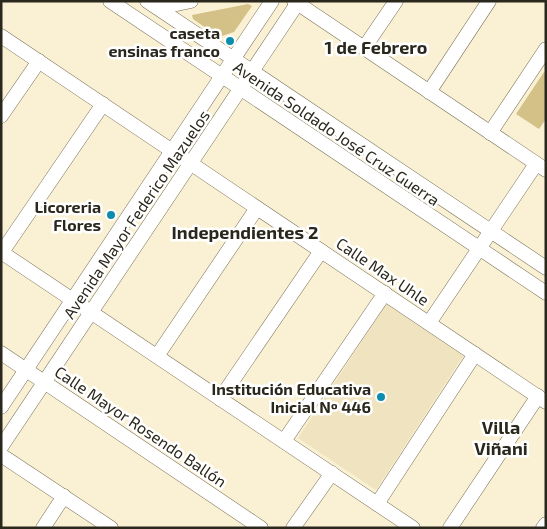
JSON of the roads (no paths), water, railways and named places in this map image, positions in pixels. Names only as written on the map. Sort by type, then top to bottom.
[{"type":"street","name":"Avenida Soldado José Cruz Guerra","points":[[110,1],[546,293]]},
{"type":"street","points":[[152,5],[191,1]]},
{"type":"street","name":"Avenida Mayor Federico Mazuelos","points":[[1,408],[272,1]]},
{"type":"street","points":[[364,48],[396,1]]},
{"type":"street","points":[[429,92],[489,1]]},
{"type":"street","name":"Avenida Mayor Federico Mazuelos","points":[[1,447],[297,2]]},
{"type":"street","points":[[297,2],[541,167],[491,231],[429,323]]},
{"type":"street","name":"Avenida Soldado José Cruz Guerra","points":[[152,5],[546,268]]},
{"type":"street","name":"Calle Max Uhle","points":[[1,36],[542,399]]},
{"type":"street","points":[[490,133],[546,49]]},
{"type":"street","points":[[1,116],[39,61]]},
{"type":"street","points":[[103,104],[2,252],[413,528]]},
{"type":"street","points":[[157,356],[257,208]]},
{"type":"street","points":[[220,399],[321,251]]},
{"type":"street","points":[[284,441],[385,293]]},
{"type":"street","name":"Calle Mayor Rosendo Ballón","points":[[1,354],[261,528]]},
{"type":"street","points":[[377,504],[475,354]]},
{"type":"street","points":[[450,528],[542,399]]},
{"type":"street","points":[[1,455],[111,528]]},
{"type":"street","points":[[294,528],[332,473]]},
{"type":"street","points":[[42,528],[64,496]]},
{"type":"street","points":[[543,528],[546,524]]},
{"type":"place","name":"caseta ensinas franco","points":[[230,41]]},
{"type":"place","name":"Licoreria Flores","points":[[111,215]]},
{"type":"place","name":"Institución Educativa Inicial Nº 446","points":[[381,397]]},
{"type":"district","name":"1 de Febrero","points":[[376,47]]},
{"type":"district","name":"Independientes 2","points":[[245,232]]},
{"type":"district","name":"Villa Viñani","points":[[501,437]]}]
